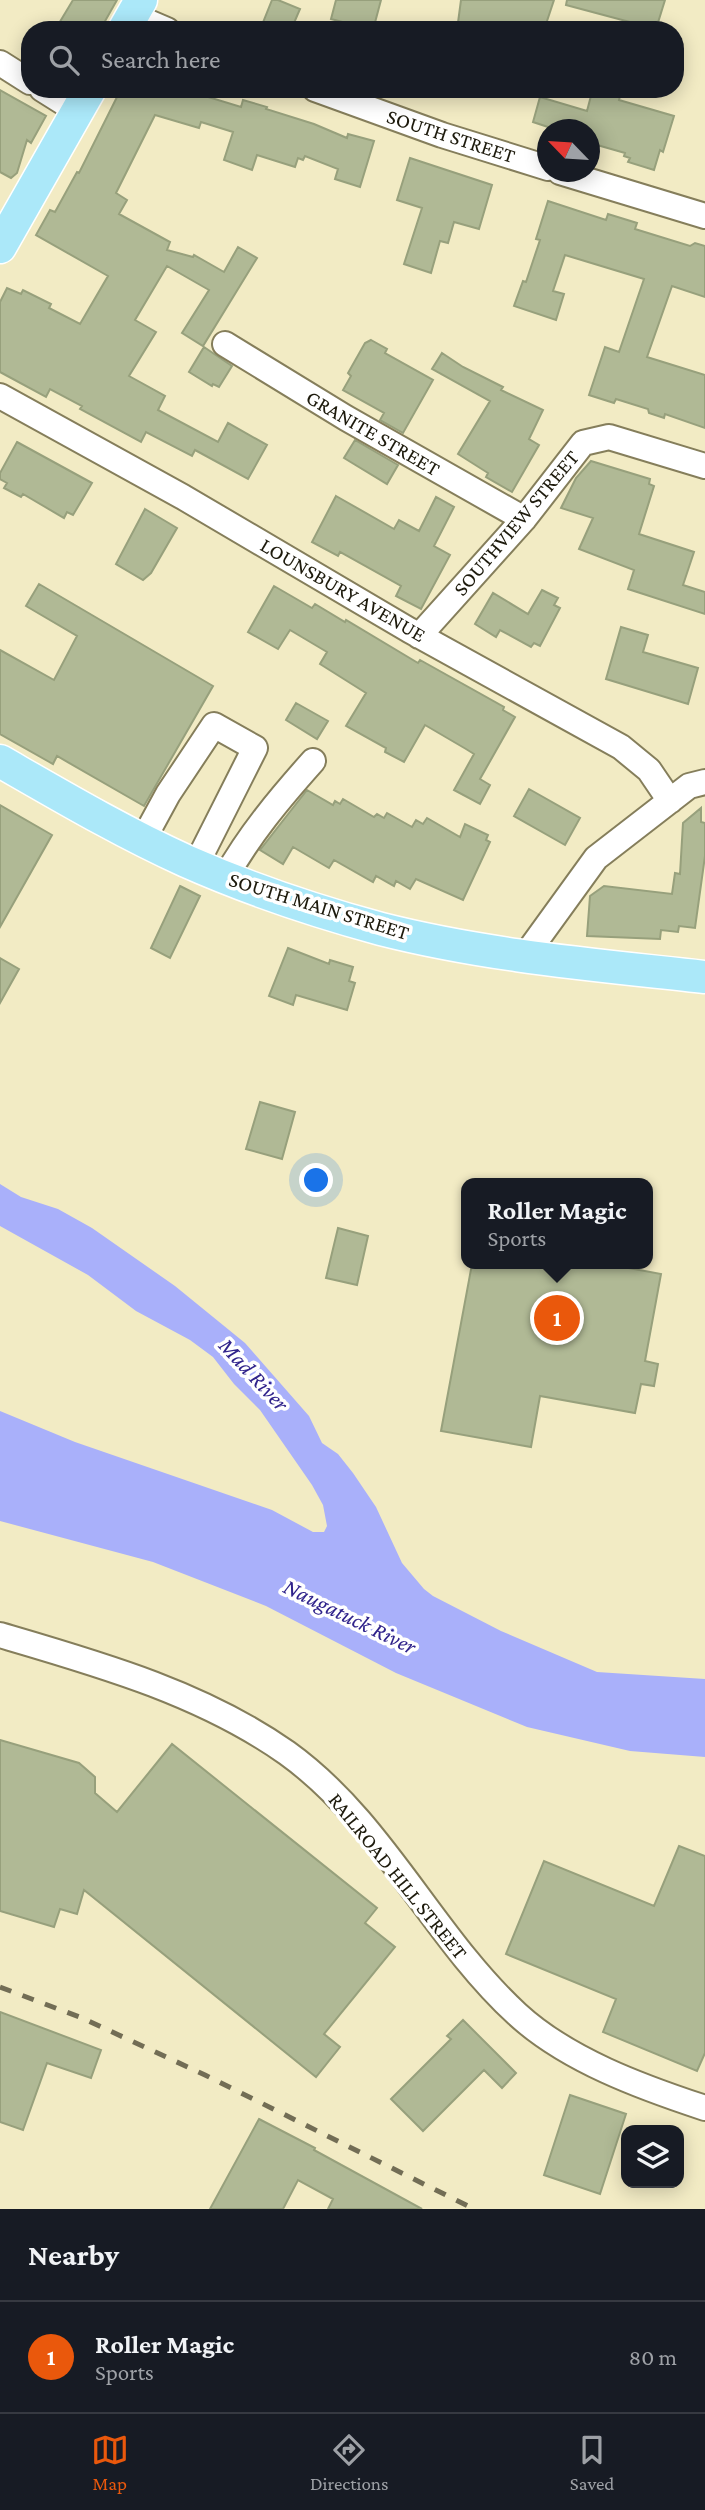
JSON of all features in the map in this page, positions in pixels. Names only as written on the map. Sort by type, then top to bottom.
[{"type":"main road","points":[[0,247],[83,100]]},
{"type":"main road","name":"SOUTH MAIN STREET","points":[[0,761],[143,840],[225,878],[281,898],[383,929],[525,956],[705,977]]},
{"type":"street","points":[[0,64],[21,77]]},
{"type":"street","name":"SOUTH STREET","points":[[340,98],[442,135],[537,164]]},
{"type":"street","points":[[594,182],[705,216]]},
{"type":"street","name":"GRANITE STREET","points":[[225,344],[346,418],[524,519]]},
{"type":"street","name":"LOUNSBURY AVENUE","points":[[0,396],[183,497],[419,636],[621,747],[649,770],[670,801]]},
{"type":"street","name":"SOUTHVIEW STREET","points":[[419,636],[524,519],[583,443],[608,437],[625,440],[705,466]]},
{"type":"street","points":[[143,840],[168,794],[214,726],[255,748],[196,865]]},
{"type":"street","points":[[225,878],[237,855],[313,761]]},
{"type":"street","points":[[525,956],[596,858],[689,786],[705,782]]},
{"type":"street","name":"RAILROAD HILL STREET","points":[[0,1635],[115,1669],[216,1711],[288,1754],[346,1805],[422,1899],[472,1968],[518,2015],[555,2043],[646,2089],[705,2108]]},
{"type":"water","points":[[0,1184],[21,1197],[58,1209],[92,1228],[175,1286],[245,1343],[309,1416],[322,1443],[338,1454],[353,1473],[376,1507],[402,1563],[433,1596],[501,1631],[597,1672],[705,1679],[705,1757],[630,1751],[527,1727],[396,1673],[266,1606],[153,1562],[0,1521],[0,1411],[75,1442],[272,1510],[313,1532],[324,1532],[327,1526],[323,1505],[312,1485],[260,1410],[234,1384],[213,1357],[190,1340],[136,1311],[88,1275],[0,1226]]},
{"type":"building","points":[[73,0],[117,0],[105,21],[60,21]]},
{"type":"building","points":[[272,0],[300,9],[295,21],[264,21]]},
{"type":"building","points":[[336,0],[381,0],[375,21],[331,19]]},
{"type":"building","points":[[461,0],[554,0],[547,21],[458,21]]},
{"type":"building","points":[[567,0],[665,0],[658,21],[626,21],[566,5]]},
{"type":"building","points":[[0,90],[46,116],[31,143],[27,140],[17,173],[11,178],[0,172]]},
{"type":"building","points":[[116,98],[212,98],[241,107],[243,100],[347,138],[348,134],[374,141],[360,187],[335,179],[338,169],[305,156],[303,160],[298,158],[295,167],[257,155],[252,170],[224,160],[233,132],[201,122],[199,128],[155,115],[116,193],[127,200],[119,214],[170,242],[167,250],[193,257],[194,255],[224,272],[238,247],[257,258],[203,346],[182,333],[209,290],[167,266],[135,320],[156,332],[129,376],[165,396],[158,410],[218,442],[228,423],[267,445],[248,479],[195,450],[192,456],[146,432],[141,442],[80,409],[82,406],[50,389],[46,397],[0,372],[0,302],[7,288],[21,294],[23,290],[51,304],[49,308],[80,324],[108,276],[36,235],[50,210],[55,212],[77,172],[79,173]]},
{"type":"building","points":[[540,98],[587,111],[590,98],[620,98],[674,116],[663,152],[660,150],[654,170],[628,162],[630,158],[624,156],[625,153],[600,146],[600,119],[537,119],[537,123],[533,122]]},
{"type":"building","points":[[410,158],[492,185],[479,229],[454,222],[448,243],[440,241],[431,273],[404,264],[422,208],[397,200]]},
{"type":"building","points":[[548,201],[606,220],[608,214],[637,223],[635,229],[690,246],[695,243],[705,246],[705,297],[672,286],[647,357],[705,375],[705,428],[665,414],[664,418],[649,413],[648,409],[616,399],[614,403],[589,395],[605,347],[619,352],[644,279],[565,255],[553,291],[564,294],[556,320],[514,306],[523,281],[526,282],[540,240],[536,239]]},
{"type":"building","points":[[371,340],[387,349],[385,353],[433,380],[403,433],[380,420],[384,413],[343,390],[351,376],[348,373],[365,343]]},
{"type":"building","points":[[204,347],[232,366],[219,387],[213,384],[212,386],[189,372]]},
{"type":"building","points":[[442,353],[503,387],[501,390],[543,410],[529,439],[539,445],[512,492],[486,477],[488,473],[458,454],[490,401],[432,369]]},
{"type":"building","points":[[355,440],[398,465],[387,484],[344,458]]},
{"type":"building","points":[[17,442],[92,483],[73,515],[67,512],[64,518],[23,494],[21,497],[4,488],[7,483],[0,479],[0,473]]},
{"type":"building","points":[[591,461],[650,479],[649,484],[654,486],[639,534],[694,552],[683,585],[705,592],[705,614],[628,589],[634,570],[579,549],[593,518],[561,508],[576,478]]},
{"type":"building","points":[[336,496],[394,529],[399,520],[419,531],[436,497],[454,507],[434,546],[450,555],[421,609],[396,596],[401,586],[340,552],[338,556],[312,542]]},
{"type":"building","points":[[145,509],[177,528],[151,573],[143,580],[116,564]]},
{"type":"building","points":[[39,584],[213,686],[144,806],[57,756],[53,764],[0,734],[0,650],[54,680],[77,636],[26,606]]},
{"type":"building","points":[[274,586],[312,608],[315,604],[345,622],[346,620],[418,663],[420,660],[504,707],[503,710],[515,717],[480,779],[490,785],[480,804],[454,790],[474,754],[425,725],[404,762],[385,752],[386,748],[346,726],[366,693],[320,664],[327,652],[290,630],[278,649],[248,632]]},
{"type":"building","points":[[542,590],[558,598],[554,605],[560,608],[540,646],[534,643],[531,647],[500,630],[496,637],[475,624],[493,593],[528,614]]},
{"type":"building","points":[[621,627],[648,635],[643,652],[698,668],[688,704],[606,679]]},
{"type":"building","points":[[296,703],[328,721],[317,739],[286,720]]},
{"type":"building","points":[[529,789],[580,818],[565,845],[514,816]]},
{"type":"building","points":[[307,790],[333,805],[335,801],[340,804],[343,799],[374,817],[377,814],[384,818],[387,813],[412,827],[416,820],[423,824],[427,818],[460,837],[465,824],[488,835],[486,840],[490,842],[463,900],[416,879],[410,889],[396,881],[394,886],[376,876],[373,882],[334,860],[329,868],[293,847],[283,864],[260,850]]},
{"type":"building","points":[[0,805],[52,835],[0,927]]},
{"type":"building","points":[[701,808],[701,822],[705,823],[705,856],[695,928],[679,926],[678,932],[661,930],[660,939],[587,936],[590,896],[604,886],[672,894],[675,873],[680,874],[683,823]]},
{"type":"building","points":[[180,886],[200,896],[170,958],[151,948]]},
{"type":"building","points":[[288,948],[329,964],[330,960],[353,967],[349,981],[355,983],[347,1010],[296,995],[293,1005],[269,996]]},
{"type":"building","points":[[0,958],[19,969],[0,1003]]},
{"type":"building","points":[[260,1102],[295,1112],[282,1159],[246,1149]]},
{"type":"building","points":[[338,1228],[368,1236],[357,1285],[326,1278]]},
{"type":"building","points":[[471,1269],[634,1269],[661,1274],[645,1361],[658,1364],[654,1386],[641,1384],[635,1413],[540,1396],[531,1447],[441,1431]]},
{"type":"building","points":[[0,1740],[79,1763],[95,1777],[95,1793],[117,1812],[172,1744],[377,1908],[365,1923],[395,1947],[324,2034],[340,2047],[316,2077],[84,1890],[77,1914],[60,1909],[54,1927],[0,1911]]},
{"type":"building","points":[[679,1846],[705,1856],[705,2053],[697,2071],[603,2032],[616,1999],[506,1954],[544,1861],[654,1906]]},
{"type":"building","points":[[0,2012],[101,2050],[91,2078],[47,2063],[23,2130],[0,2122]]},
{"type":"building","points":[[463,2020],[516,2073],[502,2088],[484,2070],[423,2131],[391,2099],[451,2039],[447,2036]]},
{"type":"building","points":[[570,2095],[626,2114],[600,2194],[544,2175]]},
{"type":"building","points":[[259,2119],[422,2209],[328,2209],[333,2199],[298,2180],[283,2209],[210,2209]]},
{"type":"railway","points":[[0,1987],[82,2018],[205,2075],[474,2209]]},
{"type":"place","name":"Roller Magic","points":[[557,1318]]},
{"type":"water label","name":"Mad River","points":[[254,1374]]},
{"type":"water label","name":"Naugatuck River","points":[[350,1616]]}]
